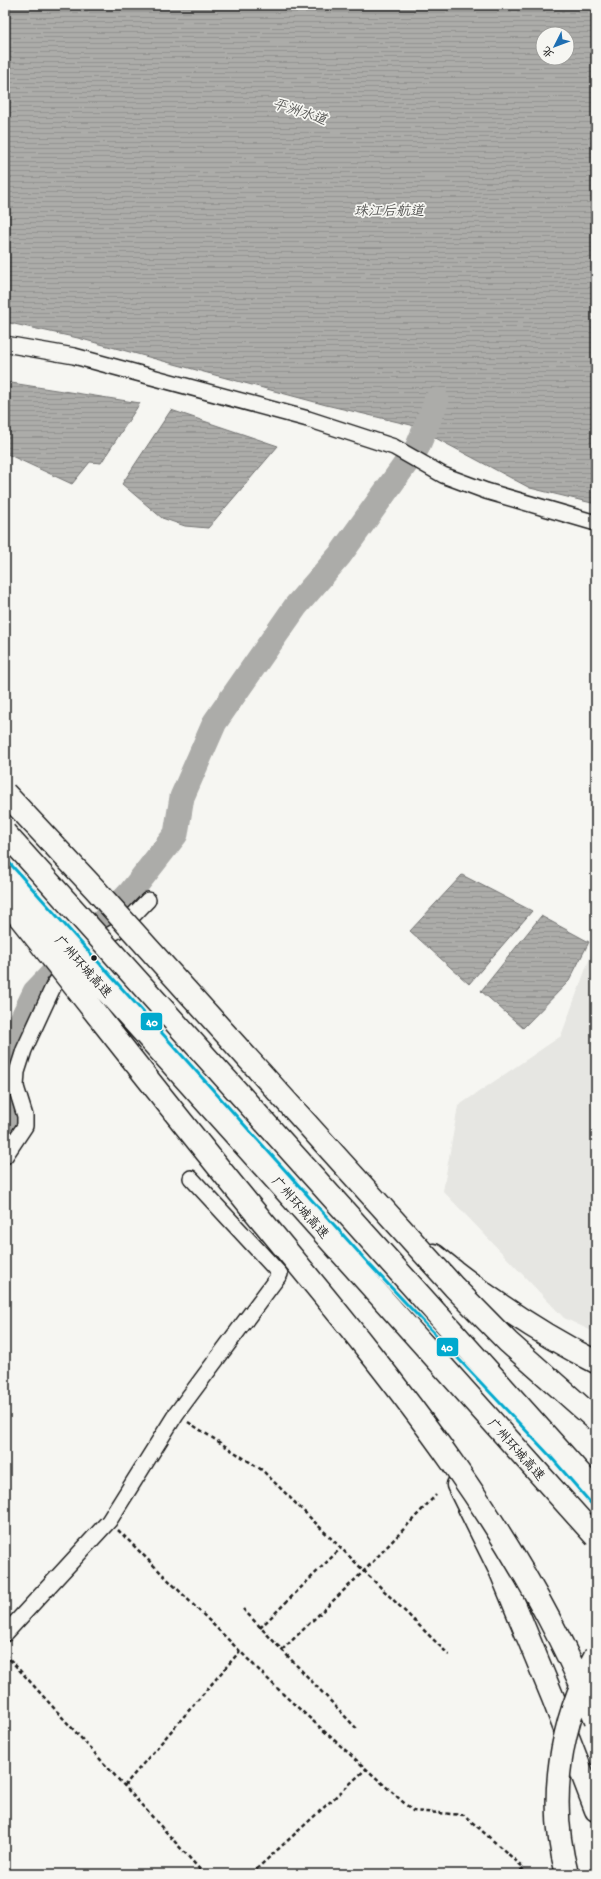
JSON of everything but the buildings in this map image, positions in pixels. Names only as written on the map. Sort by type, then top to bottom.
[{"type":"highway","points":[[5,793],[94,888],[350,1173],[490,1324],[596,1420]]},
{"type":"highway","points":[[5,833],[596,1490]]},
{"type":"highway","name":"广州环城高速","points":[[5,878],[596,1537]]},
{"type":"highway","points":[[5,899],[182,1122],[414,1408],[472,1490],[528,1582],[570,1660],[596,1720]]},
{"type":"highway","points":[[350,1173],[414,1238],[462,1278],[540,1331],[596,1362]]},
{"type":"highway","points":[[286,1250],[401,1398],[445,1462],[464,1496],[501,1572],[553,1698],[596,1810]]},
{"type":"highway","points":[[567,1874],[558,1820],[560,1765],[564,1739],[573,1708],[584,1679],[596,1655]]},
{"type":"street","points":[[5,344],[74,356],[165,379],[308,419],[394,447],[443,475],[486,491],[596,523]]},
{"type":"street","points":[[5,858],[370,1265],[539,1445],[596,1509]]},
{"type":"street","points":[[5,1156],[25,1126],[25,1116],[16,1087],[17,1072],[24,1050],[54,984],[68,966],[86,948],[120,929],[148,900]]},
{"type":"street","points":[[5,1634],[109,1520],[176,1414],[280,1274],[191,1178]]},
{"type":"path","points":[[176,1414],[262,1470],[448,1655]]},
{"type":"path","points":[[282,1650],[364,1571],[436,1495]]},
{"type":"path","points":[[109,1520],[284,1695],[413,1811],[464,1815],[524,1868],[515,1874]]},
{"type":"path","points":[[260,1628],[342,1548]]},
{"type":"path","points":[[243,1608],[260,1628],[358,1730]]},
{"type":"path","points":[[124,1786],[240,1651]]},
{"type":"path","points":[[5,1654],[204,1874]]},
{"type":"path","points":[[251,1874],[366,1769]]},
{"type":"shaded area","points":[[596,941],[596,1333],[564,1318],[443,1191],[458,1106],[561,1036]]},
{"type":"water","name":"珠江后航道","points":[[5,5],[596,5],[596,504],[530,488],[411,425],[326,405],[78,338],[5,322]]},
{"type":"water","points":[[5,382],[140,403],[101,463],[90,462],[72,484],[5,453]]},
{"type":"water","points":[[171,410],[278,446],[208,528],[185,526],[162,518],[122,484]]},
{"type":"water","points":[[462,875],[532,911],[469,984],[410,931]]},
{"type":"water","points":[[541,916],[589,942],[569,981],[523,1028],[481,991]]},
{"type":"waterway","points":[[5,1067],[10,1044],[35,992],[130,893],[176,834],[182,797],[215,722],[296,606],[340,555],[417,448],[437,400]]},
{"type":"waterway","points":[[5,1090],[12,1119],[5,1129]]},
{"type":"transit line","name":"40","points":[[5,858],[370,1265],[550,1456],[596,1509]]},
{"type":"water label","name":"平洲水道","points":[[300,111]]}]
